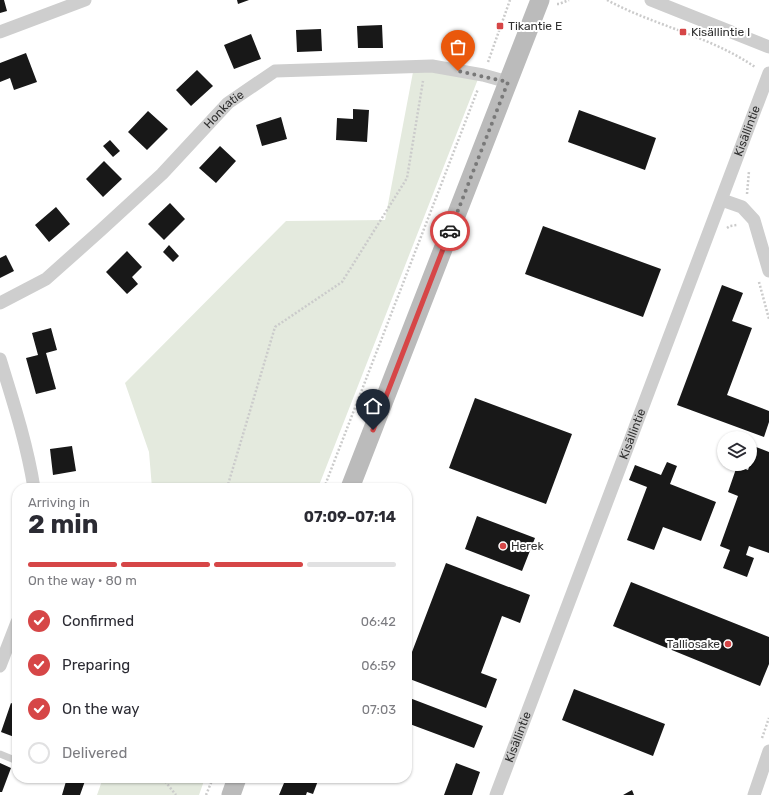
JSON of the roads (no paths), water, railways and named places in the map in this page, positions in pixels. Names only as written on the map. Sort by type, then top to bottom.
[{"type":"street","points":[[0,32],[85,0]]},
{"type":"street","points":[[352,483],[540,0]]},
{"type":"street","points":[[651,0],[769,47]]},
{"type":"street","name":"Honkatie","points":[[0,303],[46,279],[102,230],[162,174],[228,103],[275,72],[432,66],[483,75],[508,82]]},
{"type":"street","name":"Kisällintie","points":[[496,795],[722,200],[766,72]]},
{"type":"street","points":[[722,200],[742,207],[754,220],[763,273]]},
{"type":"street","points":[[0,359],[21,430],[33,483]]},
{"type":"street","points":[[0,666],[12,635]]},
{"type":"street","points":[[754,795],[769,751]]},
{"type":"street","points":[[231,795],[235,783]]},
{"type":"lane","points":[[0,754],[12,759]]},
{"type":"place","name":"Tikantie E","points":[[500,26]]},
{"type":"place","name":"Kisällintie I","points":[[683,32]]},
{"type":"place","name":"Herek","points":[[503,546]]},
{"type":"place","name":"Talliosake","points":[[728,644]]}]
